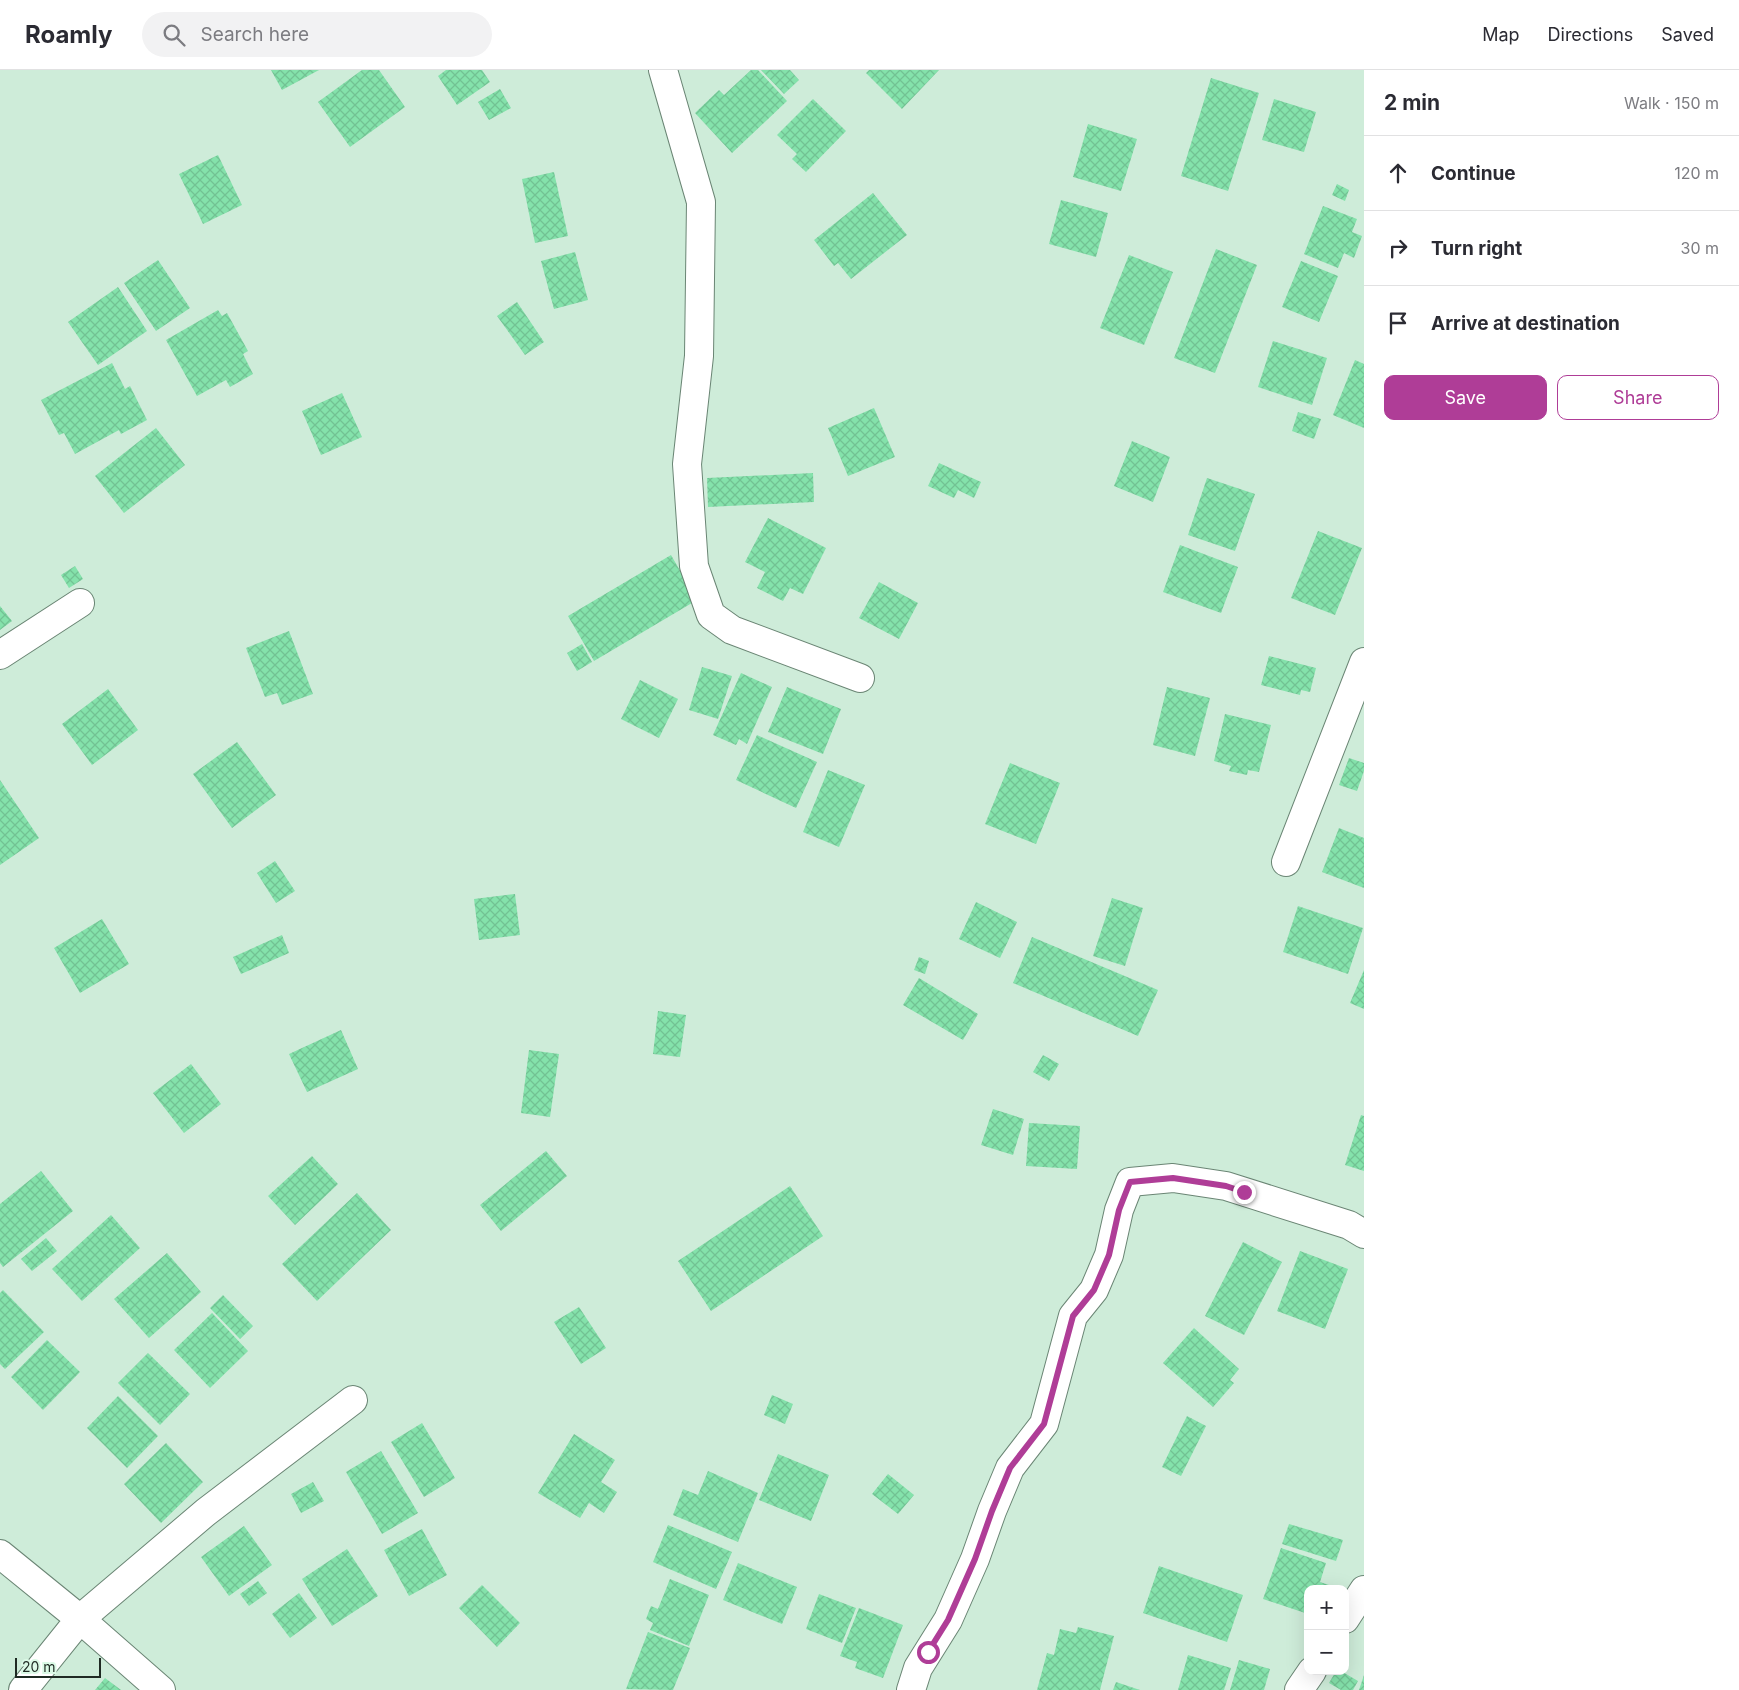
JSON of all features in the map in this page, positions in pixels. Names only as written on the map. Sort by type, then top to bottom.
[{"type":"street","points":[[663,70],[701,202],[699,356],[687,464],[694,566],[711,614],[732,630],[860,678]]},
{"type":"street","points":[[0,655],[80,603]]},
{"type":"street","points":[[1286,862],[1364,662]]},
{"type":"street","points":[[910,1690],[918,1668],[948,1620],[975,1559],[1010,1468],[1044,1424],[1073,1316],[1094,1290],[1109,1255],[1119,1210],[1130,1182],[1173,1178],[1226,1186],[1349,1225],[1364,1234]]},
{"type":"street","points":[[23,1690],[80,1619],[206,1512],[353,1400]]},
{"type":"street","points":[[0,1554],[80,1619],[161,1690]]},
{"type":"street","points":[[1349,1613],[1364,1590]]},
{"type":"street","points":[[1299,1690],[1309,1675]]},
{"type":"building","points":[[271,70],[319,70],[282,90]]},
{"type":"building","points":[[362,70],[379,70],[405,107],[350,147],[318,102]]},
{"type":"building","points":[[446,70],[482,70],[490,82],[457,105],[438,76]]},
{"type":"building","points":[[751,70],[758,70],[787,101],[732,153],[695,113],[719,90],[724,95]]},
{"type":"building","points":[[761,70],[790,70],[799,80],[784,94]]},
{"type":"building","points":[[869,70],[939,70],[902,109],[866,73]]},
{"type":"building","points":[[1211,78],[1259,93],[1228,191],[1181,176]]},
{"type":"building","points":[[500,89],[511,108],[489,120],[478,102]]},
{"type":"building","points":[[813,99],[846,131],[806,172],[792,159],[797,154],[777,135]]},
{"type":"building","points":[[1274,99],[1316,112],[1304,152],[1262,140]]},
{"type":"building","points":[[1088,124],[1137,139],[1121,191],[1073,177]]},
{"type":"building","points":[[218,155],[242,205],[203,224],[179,174]]},
{"type":"building","points":[[554,172],[568,236],[535,243],[522,179]]},
{"type":"building","points":[[1337,184],[1349,190],[1345,201],[1332,195]]},
{"type":"building","points":[[873,193],[907,235],[851,279],[838,263],[834,266],[814,240]]},
{"type":"building","points":[[1061,200],[1108,213],[1096,257],[1049,244]]},
{"type":"building","points":[[1323,206],[1357,219],[1352,232],[1362,236],[1354,258],[1344,253],[1338,268],[1304,254]]},
{"type":"building","points":[[1216,249],[1257,265],[1215,373],[1174,358]]},
{"type":"building","points":[[575,252],[588,300],[554,309],[541,261]]},
{"type":"building","points":[[1129,255],[1173,272],[1144,345],[1100,328]]},
{"type":"building","points":[[158,260],[190,308],[156,331],[124,283]]},
{"type":"building","points":[[1301,261],[1338,276],[1319,322],[1282,307]]},
{"type":"building","points":[[118,287],[147,331],[98,365],[68,322]]},
{"type":"building","points":[[517,302],[544,342],[525,355],[497,316]]},
{"type":"building","points":[[218,310],[222,316],[227,313],[248,351],[243,354],[253,374],[230,387],[226,380],[197,396],[166,340]]},
{"type":"building","points":[[1273,341],[1327,358],[1312,405],[1258,387]]},
{"type":"building","points":[[1355,360],[1364,364],[1364,428],[1333,415]]},
{"type":"building","points":[[112,363],[125,389],[130,386],[147,420],[121,434],[119,430],[75,454],[64,433],[59,435],[41,400]]},
{"type":"building","points":[[342,393],[362,437],[321,455],[302,411]]},
{"type":"building","points":[[874,408],[895,457],[848,476],[828,428]]},
{"type":"building","points":[[1298,412],[1321,419],[1314,439],[1292,431]]},
{"type":"building","points":[[156,428],[185,465],[124,513],[95,476]]},
{"type":"building","points":[[1132,441],[1170,457],[1153,502],[1114,486]]},
{"type":"building","points":[[939,463],[981,482],[974,498],[958,490],[954,498],[928,486]]},
{"type":"building","points":[[813,473],[814,502],[708,507],[707,478]]},
{"type":"building","points":[[1207,478],[1255,494],[1235,551],[1188,535]]},
{"type":"building","points":[[768,518],[826,548],[803,594],[790,588],[783,601],[757,588],[765,572],[745,562]]},
{"type":"building","points":[[1318,531],[1362,548],[1335,615],[1291,598]]},
{"type":"building","points":[[1180,545],[1238,567],[1221,613],[1163,592]]},
{"type":"building","points":[[671,555],[697,600],[594,661],[568,616]]},
{"type":"building","points":[[75,566],[83,579],[69,588],[61,575]]},
{"type":"building","points":[[879,582],[918,603],[899,639],[859,618]]},
{"type":"building","points":[[0,606],[12,621],[0,630]]},
{"type":"building","points":[[289,631],[313,694],[282,705],[277,693],[265,697],[246,648]]},
{"type":"building","points":[[582,644],[592,662],[577,671],[567,653]]},
{"type":"building","points":[[1269,656],[1316,668],[1310,692],[1301,690],[1300,695],[1261,685]]},
{"type":"building","points":[[702,667],[732,676],[718,719],[689,710]]},
{"type":"building","points":[[741,673],[772,687],[747,744],[739,739],[736,745],[713,735]]},
{"type":"building","points":[[640,680],[678,699],[659,738],[621,719]]},
{"type":"building","points":[[787,687],[841,709],[823,754],[768,732]]},
{"type":"building","points":[[1167,687],[1210,698],[1195,756],[1153,745]]},
{"type":"building","points":[[108,689],[138,730],[92,765],[62,724]]},
{"type":"building","points":[[1225,714],[1271,725],[1259,772],[1248,770],[1247,775],[1229,771],[1231,766],[1214,761]]},
{"type":"building","points":[[757,735],[817,762],[796,808],[736,780]]},
{"type":"building","points":[[237,742],[276,795],[232,828],[193,774]]},
{"type":"building","points":[[1349,758],[1364,763],[1364,771],[1357,791],[1339,785]]},
{"type":"building","points":[[1010,763],[1060,783],[1036,844],[985,824]]},
{"type":"building","points":[[828,770],[865,785],[839,847],[803,832]]},
{"type":"building","points":[[0,780],[39,838],[0,865]]},
{"type":"building","points":[[1339,828],[1364,838],[1364,888],[1322,872]]},
{"type":"building","points":[[275,861],[295,891],[276,903],[257,873]]},
{"type":"building","points":[[515,894],[520,935],[479,940],[474,899]]},
{"type":"building","points":[[1112,898],[1143,908],[1125,966],[1093,956]]},
{"type":"building","points":[[976,902],[1017,922],[1000,958],[959,939]]},
{"type":"building","points":[[1298,906],[1363,928],[1348,974],[1283,952]]},
{"type":"building","points":[[102,919],[129,964],[80,993],[54,948]]},
{"type":"building","points":[[282,935],[289,953],[241,974],[233,957]]},
{"type":"building","points":[[1032,937],[1158,990],[1138,1036],[1013,983]]},
{"type":"building","points":[[919,957],[929,961],[925,974],[914,970]]},
{"type":"building","points":[[1364,970],[1364,1009],[1350,1003]]},
{"type":"building","points":[[919,978],[978,1014],[963,1040],[903,1005]]},
{"type":"building","points":[[658,1011],[686,1015],[680,1057],[653,1054]]},
{"type":"building","points":[[341,1030],[358,1069],[307,1092],[289,1054]]},
{"type":"building","points":[[529,1050],[559,1054],[550,1117],[521,1113]]},
{"type":"building","points":[[1043,1055],[1059,1064],[1049,1081],[1033,1072]]},
{"type":"building","points":[[191,1064],[221,1104],[184,1133],[153,1093]]},
{"type":"building","points":[[993,1109],[1024,1119],[1013,1155],[981,1145]]},
{"type":"building","points":[[1361,1115],[1364,1116],[1364,1171],[1345,1165]]},
{"type":"building","points":[[1029,1123],[1080,1126],[1077,1169],[1026,1166]]},
{"type":"building","points":[[546,1151],[567,1176],[501,1231],[480,1205]]},
{"type":"building","points":[[312,1156],[338,1184],[295,1225],[268,1196]]},
{"type":"building","points":[[41,1171],[73,1211],[3,1267],[0,1263],[0,1204]]},
{"type":"building","points":[[790,1186],[823,1236],[711,1311],[678,1261]]},
{"type":"building","points":[[357,1193],[391,1230],[317,1301],[282,1264]]},
{"type":"building","points":[[111,1215],[140,1248],[82,1301],[52,1269]]},
{"type":"building","points":[[46,1238],[57,1251],[32,1271],[21,1259]]},
{"type":"building","points":[[1243,1242],[1282,1262],[1244,1335],[1205,1316]]},
{"type":"building","points":[[1300,1251],[1348,1269],[1325,1329],[1277,1311]]},
{"type":"building","points":[[167,1253],[201,1292],[149,1338],[114,1299]]},
{"type":"building","points":[[3,1290],[44,1332],[5,1369],[0,1364],[0,1293]]},
{"type":"building","points":[[223,1295],[253,1326],[240,1339],[210,1308]]},
{"type":"building","points":[[579,1307],[606,1348],[581,1364],[554,1322]]},
{"type":"building","points":[[212,1313],[248,1351],[210,1388],[174,1350]]},
{"type":"building","points":[[1194,1328],[1239,1369],[1230,1380],[1234,1383],[1213,1407],[1163,1363]]},
{"type":"building","points":[[47,1340],[80,1372],[43,1410],[11,1377]]},
{"type":"building","points":[[148,1353],[190,1394],[160,1425],[118,1383]]},
{"type":"building","points":[[772,1395],[793,1404],[785,1424],[764,1415]]},
{"type":"building","points":[[118,1396],[158,1436],[127,1468],[87,1428]]},
{"type":"building","points":[[1187,1416],[1206,1426],[1181,1476],[1162,1467]]},
{"type":"building","points":[[422,1423],[455,1478],[424,1497],[391,1442]]},
{"type":"building","points":[[574,1434],[615,1460],[601,1482],[617,1492],[604,1513],[589,1503],[580,1518],[538,1493]]},
{"type":"building","points":[[166,1443],[203,1482],[161,1523],[124,1484]]},
{"type":"building","points":[[381,1451],[418,1513],[382,1534],[346,1472]]},
{"type":"building","points":[[778,1454],[829,1475],[811,1521],[759,1500]]},
{"type":"building","points":[[708,1471],[758,1493],[738,1542],[673,1515],[683,1489],[698,1495]]},
{"type":"building","points":[[888,1474],[914,1495],[898,1514],[872,1494]]},
{"type":"building","points":[[313,1482],[324,1501],[301,1513],[291,1494]]},
{"type":"building","points":[[1289,1524],[1343,1540],[1336,1561],[1282,1544]]},
{"type":"building","points":[[668,1525],[732,1552],[716,1589],[653,1562]]},
{"type":"building","points":[[244,1526],[272,1565],[229,1596],[201,1557]]},
{"type":"building","points":[[422,1529],[447,1575],[409,1596],[384,1550]]},
{"type":"building","points":[[1281,1548],[1326,1563],[1320,1582],[1329,1585],[1304,1585],[1304,1613],[1263,1599]]},
{"type":"building","points":[[347,1549],[378,1596],[332,1626],[302,1579]]},
{"type":"building","points":[[738,1563],[797,1587],[782,1624],[723,1600]]},
{"type":"building","points":[[1159,1566],[1243,1595],[1227,1642],[1143,1613]]},
{"type":"building","points":[[670,1579],[709,1595],[689,1646],[650,1630],[653,1623],[646,1619],[651,1606],[658,1609]]},
{"type":"building","points":[[258,1581],[267,1593],[249,1606],[240,1594]]},
{"type":"building","points":[[482,1585],[520,1623],[497,1647],[459,1608]]},
{"type":"building","points":[[299,1593],[317,1618],[290,1638],[272,1614]]},
{"type":"building","points":[[819,1594],[856,1608],[842,1643],[806,1629]]},
{"type":"building","points":[[859,1608],[903,1625],[883,1678],[855,1668],[857,1662],[840,1656]]},
{"type":"building","points":[[1078,1627],[1114,1636],[1100,1690],[1037,1690],[1047,1653],[1054,1655],[1060,1629],[1076,1633]]},
{"type":"building","points":[[648,1632],[690,1648],[673,1690],[626,1689]]},
{"type":"building","points":[[1188,1655],[1231,1668],[1224,1690],[1178,1690]]},
{"type":"building","points":[[1239,1660],[1270,1669],[1264,1690],[1230,1690]]},
{"type":"building","points":[[1334,1675],[1348,1675],[1358,1681],[1353,1690],[1341,1690],[1329,1683]]},
{"type":"building","points":[[1364,1675],[1364,1690],[1359,1690]]},
{"type":"building","points":[[105,1678],[121,1690],[95,1690]]},
{"type":"building","points":[[1116,1682],[1140,1690],[1113,1690]]},
{"type":"route","points":[[928,1652],[948,1620],[975,1559],[1010,1468],[1044,1424],[1073,1316],[1094,1290],[1109,1255],[1119,1210],[1130,1182],[1173,1178],[1226,1186],[1244,1192]]}]
